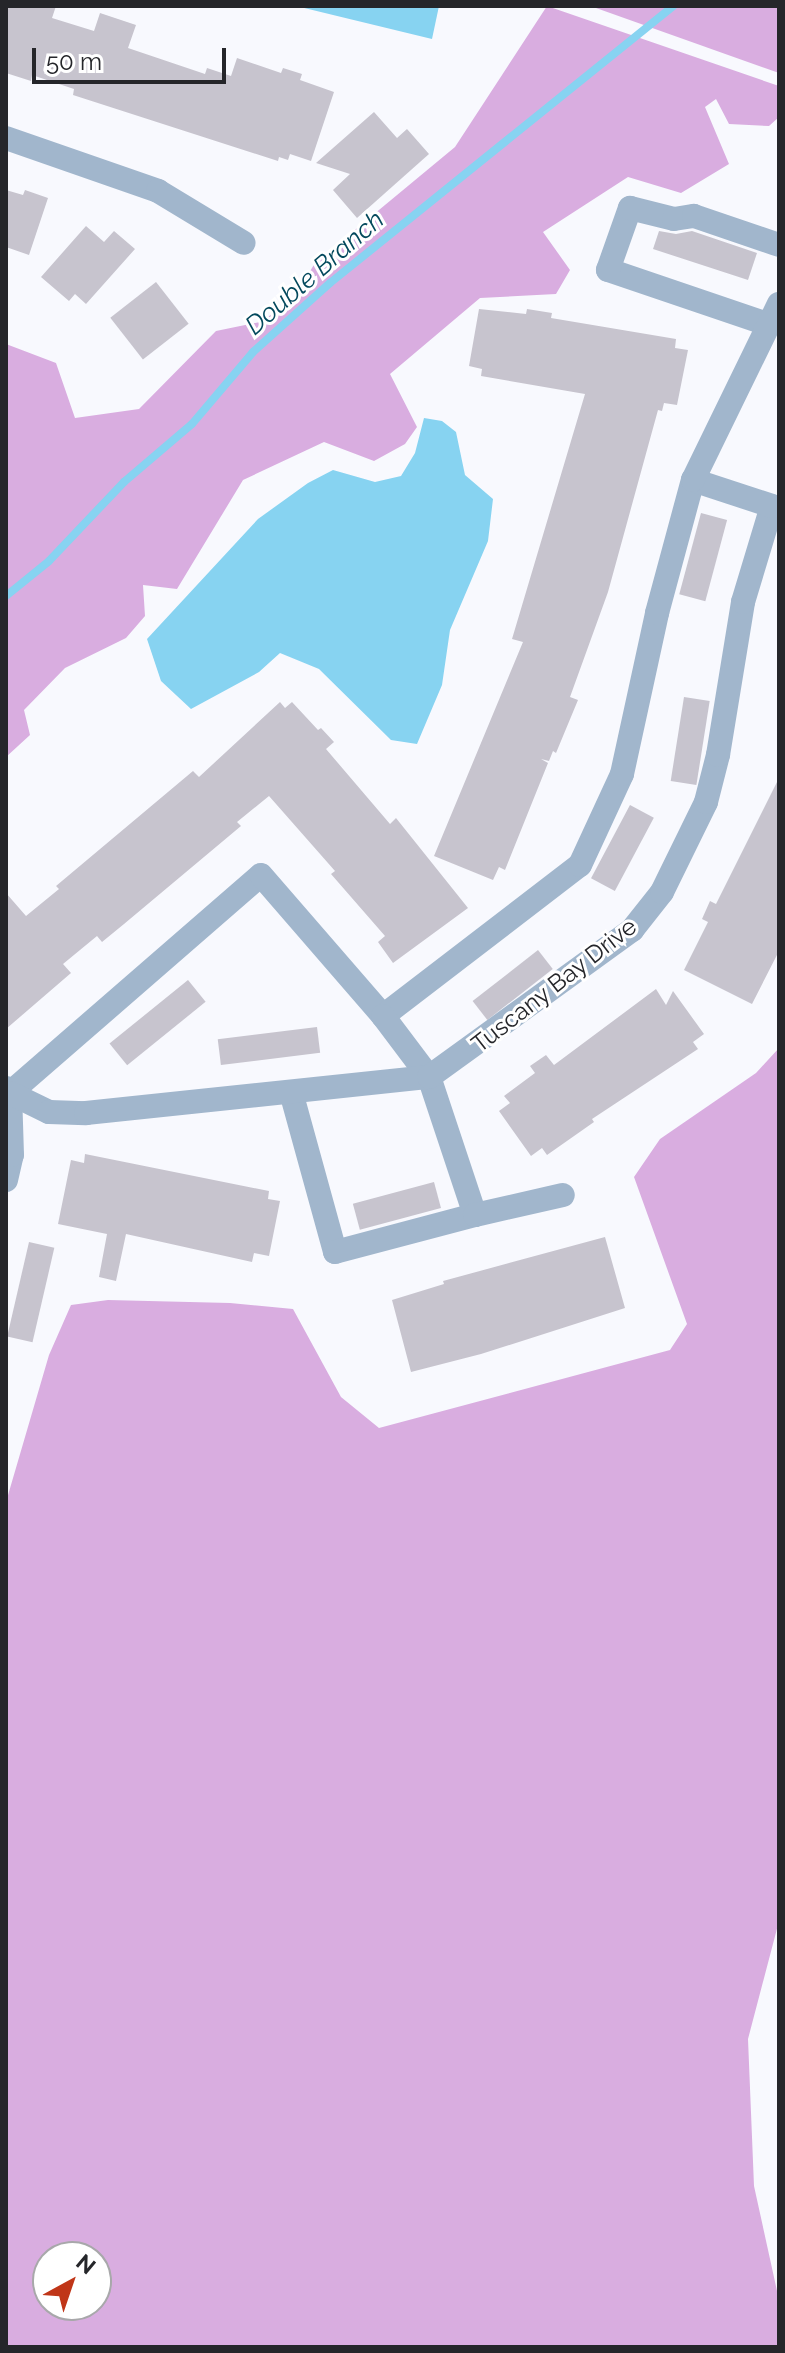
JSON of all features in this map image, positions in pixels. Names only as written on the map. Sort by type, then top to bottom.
[{"type":"street","points":[[6,138],[158,191],[244,243]]},
{"type":"street","points":[[383,1016],[580,865],[622,774],[657,613],[693,480],[773,314],[608,270],[630,208],[674,219],[694,216],[779,245]]},
{"type":"street","name":"Tuscany Bay Drive","points":[[8,1091],[49,1112],[86,1113],[429,1077],[632,930],[662,892],[706,802],[718,755],[743,602],[772,506],[693,480]]},
{"type":"street","points":[[6,1180],[12,1155],[8,1091],[261,875],[383,1016],[429,1077],[475,1215]]},
{"type":"street","points":[[291,1092],[335,1252],[563,1195]]},
{"type":"shaded area","points":[[547,6],[779,86],[779,117],[769,126],[729,124],[716,99],[705,107],[729,164],[681,193],[628,177],[543,232],[570,270],[556,294],[480,298],[390,374],[417,427],[405,444],[374,461],[324,442],[243,480],[177,589],[143,585],[145,616],[126,638],[65,668],[24,710],[30,735],[6,757],[6,344],[56,363],[75,418],[139,409],[216,331],[260,322],[292,301],[315,263],[455,147]]},
{"type":"shaded area","points":[[779,6],[779,73],[596,8]]},
{"type":"shaded area","points":[[779,1048],[779,1921],[748,2039],[754,2186],[779,2300],[779,2347],[6,2347],[6,1502],[49,1355],[71,1305],[108,1300],[230,1303],[293,1309],[341,1397],[379,1428],[670,1350],[687,1324],[634,1177],[660,1139],[756,1073]]},
{"type":"water","points":[[296,6],[439,6],[432,39]]},
{"type":"water","points":[[424,418],[442,421],[456,432],[465,475],[493,499],[488,541],[450,630],[442,685],[417,744],[391,740],[319,669],[280,653],[259,672],[191,709],[161,681],[147,639],[258,519],[308,483],[333,470],[375,482],[401,476],[415,453]]},
{"type":"building","points":[[6,6],[56,6],[52,18],[94,31],[100,13],[136,25],[128,48],[205,74],[207,68],[231,76],[237,58],[281,73],[283,68],[302,74],[300,80],[334,92],[311,161],[290,154],[288,160],[279,157],[278,161],[73,95],[74,89],[32,75],[31,81],[6,73]]},
{"type":"building","points":[[374,112],[397,138],[407,129],[429,154],[357,218],[333,190],[350,174],[316,163]]},
{"type":"building","points":[[6,190],[23,195],[25,190],[48,198],[29,255],[6,247]]},
{"type":"building","points":[[86,226],[104,242],[114,231],[135,249],[86,304],[75,294],[69,301],[41,277]]},
{"type":"building","points":[[659,231],[676,234],[692,231],[757,253],[748,280],[653,249]]},
{"type":"building","points":[[156,282],[189,324],[143,359],[110,318]]},
{"type":"building","points":[[479,309],[526,314],[527,309],[552,313],[551,318],[676,339],[675,348],[688,350],[677,405],[664,403],[662,411],[658,410],[608,592],[570,697],[578,700],[556,753],[553,751],[549,761],[541,759],[548,763],[505,870],[499,867],[493,880],[434,856],[523,642],[512,639],[585,394],[481,376],[482,369],[469,366]]},
{"type":"building","points":[[701,513],[727,520],[705,601],[679,594]]},
{"type":"building","points":[[684,697],[710,701],[696,785],[671,781]]},
{"type":"building","points":[[280,702],[285,708],[292,702],[334,742],[326,749],[390,824],[396,818],[468,908],[393,963],[378,942],[385,936],[331,874],[335,871],[269,796],[237,822],[241,826],[102,942],[97,936],[63,964],[71,973],[6,1029],[6,893],[26,916],[59,889],[56,886],[193,771],[199,777]]},
{"type":"building","points":[[779,778],[779,951],[752,1004],[684,970],[708,922],[702,919],[710,901],[716,904]]},
{"type":"building","points":[[630,805],[654,818],[615,891],[591,878]]},
{"type":"building","points":[[538,950],[553,969],[487,1020],[473,1001]]},
{"type":"building","points":[[188,980],[206,1002],[127,1065],[110,1044]]},
{"type":"building","points":[[656,989],[666,1005],[673,991],[704,1034],[693,1042],[698,1049],[592,1119],[594,1122],[547,1155],[542,1148],[531,1156],[499,1111],[510,1103],[504,1096],[535,1073],[530,1066],[546,1055],[554,1065]]},
{"type":"building","points":[[317,1027],[320,1053],[221,1065],[218,1039]]},
{"type":"building","points":[[85,1154],[269,1191],[268,1199],[280,1201],[269,1256],[254,1253],[252,1262],[126,1234],[116,1281],[99,1277],[107,1234],[58,1224],[71,1160],[84,1163]]},
{"type":"building","points":[[434,1182],[441,1208],[360,1230],[353,1204]]},
{"type":"building","points":[[605,1237],[625,1308],[481,1354],[411,1372],[392,1300],[444,1284],[443,1281]]},
{"type":"building","points":[[29,1242],[54,1248],[33,1342],[7,1337]]},
{"type":"waterway","name":"Double Branch","points":[[6,596],[49,561],[124,482],[192,424],[253,352],[330,283],[673,6]]}]
